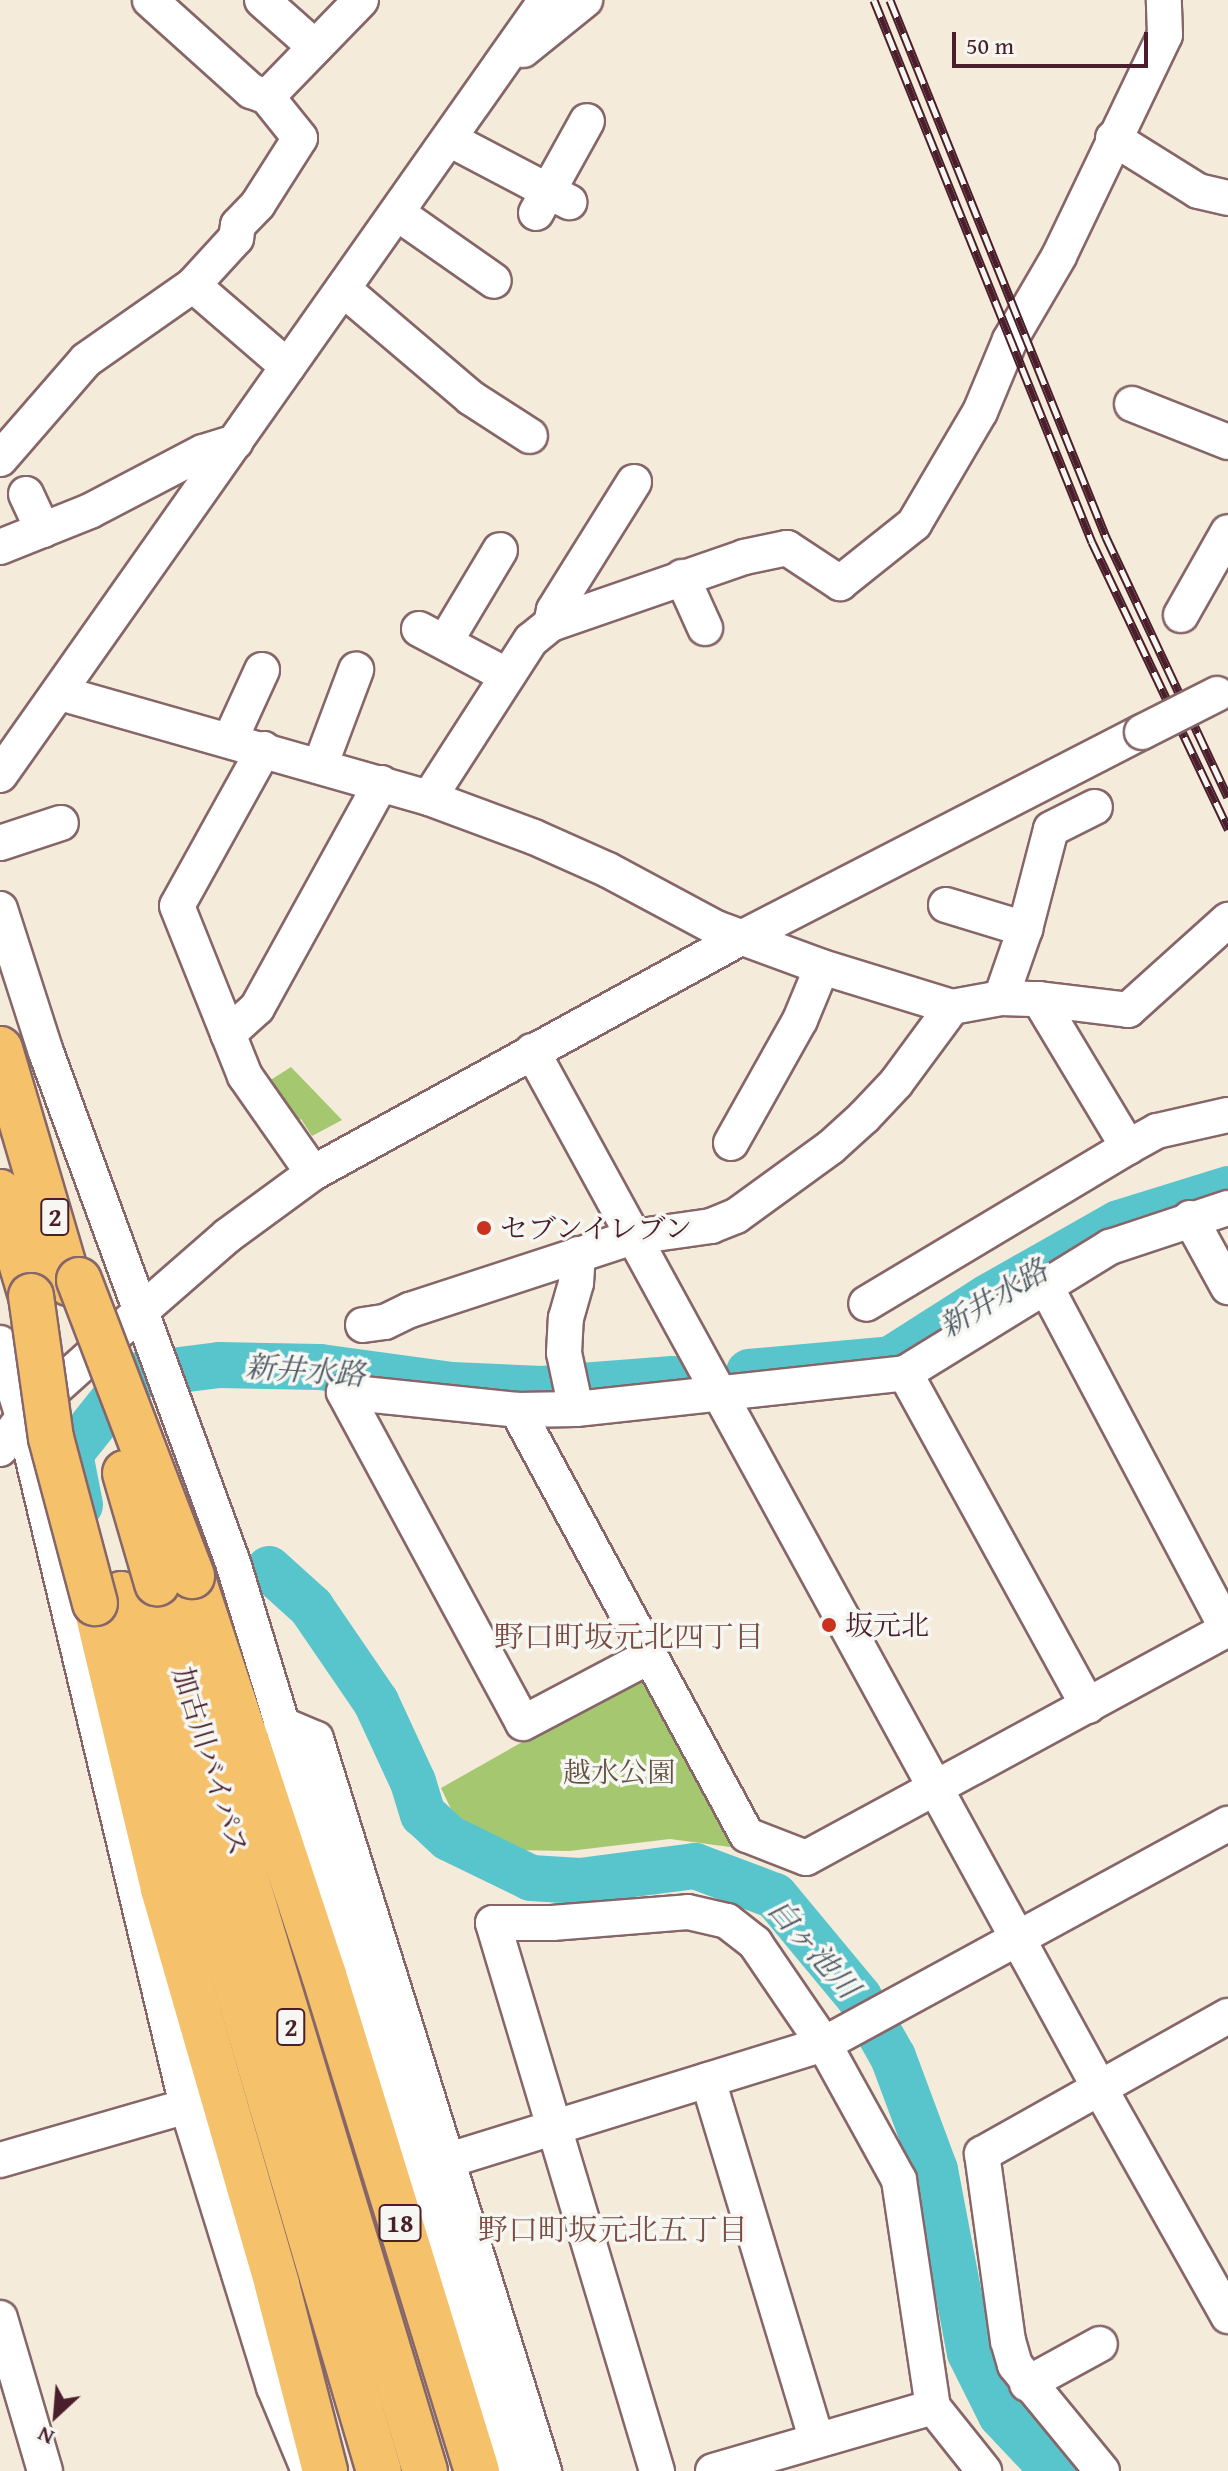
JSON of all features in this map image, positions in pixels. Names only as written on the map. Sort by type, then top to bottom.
[{"type":"highway","name":"加古川バイパス","points":[[0,1049],[31,1153],[60,1286],[379,2471]]},
{"type":"highway","name":"加古川バイパス","points":[[0,1192],[60,1286]]},
{"type":"highway","name":"2","points":[[60,1286],[141,1589],[324,1975]]},
{"type":"highway","name":"加古川バイパス","points":[[141,1589],[425,2471]]},
{"type":"highway","points":[[141,1589],[163,1889],[277,2285],[325,2471]]},
{"type":"highway","name":"18","points":[[324,1975],[477,2471]]},
{"type":"street","points":[[0,459],[86,360],[193,285],[236,238],[238,225],[258,204],[300,138],[267,97],[251,91],[150,0]]},
{"type":"street","points":[[262,0],[330,45]]},
{"type":"street","points":[[267,97],[330,45],[361,0]]},
{"type":"street","points":[[0,775],[546,0]]},
{"type":"street","points":[[500,67],[585,0]]},
{"type":"street","points":[[429,798],[506,675],[531,640],[551,624],[744,557],[787,548],[840,583],[914,524],[980,412],[1010,340],[1059,256],[1165,35],[1164,0]]},
{"type":"street","points":[[449,139],[551,202],[569,135]]},
{"type":"street","points":[[1113,138],[1198,191],[1228,198]]},
{"type":"street","points":[[397,213],[494,281]]},
{"type":"street","points":[[193,285],[288,367]]},
{"type":"street","points":[[343,289],[471,398],[530,436]]},
{"type":"street","points":[[1132,404],[1228,442]]},
{"type":"street","points":[[0,547],[90,511],[203,452],[236,442]]},
{"type":"street","points":[[551,624],[554,610],[634,482]]},
{"type":"street","points":[[26,494],[43,530]]},
{"type":"street","points":[[1181,615],[1228,532]]},
{"type":"street","points":[[500,550],[432,635],[506,675]]},
{"type":"street","points":[[682,577],[705,628]]},
{"type":"street","points":[[230,740],[262,670]]},
{"type":"street","points":[[320,766],[356,670]]},
{"type":"street","points":[[0,1449],[23,1417],[140,1312],[227,1236],[313,1173],[743,937],[1223,691]]},
{"type":"street","points":[[60,693],[429,798],[608,870],[716,928],[822,967],[952,1007],[1001,998],[1039,999],[1128,1010],[1228,920]]},
{"type":"street","points":[[264,749],[177,906],[245,1076],[313,1173]]},
{"type":"street","points":[[228,1034],[257,1008],[381,783]]},
{"type":"street","points":[[1001,998],[1025,929],[1051,829],[1095,807]]},
{"type":"street","points":[[0,843],[61,823]]},
{"type":"street","points":[[946,905],[1025,929]]},
{"type":"street","points":[[0,909],[46,1052],[222,1532],[510,2471]]},
{"type":"street","points":[[730,1142],[800,1020],[822,967]]},
{"type":"street","points":[[1039,999],[1128,1147]]},
{"type":"street","points":[[363,1325],[435,1318],[578,1254],[634,1237],[711,1226],[736,1216],[842,1137],[896,1083],[952,1007]]},
{"type":"street","points":[[532,1051],[1099,2087],[1228,2316]]},
{"type":"street","points":[[866,1304],[1157,1131],[1228,1115]]},
{"type":"street","points":[[650,1656],[523,1723],[344,1392],[517,1410],[576,1409],[905,1373],[1110,1247],[1190,1218],[1228,1208]]},
{"type":"street","points":[[1190,1218],[1228,1287]]},
{"type":"street","points":[[576,1409],[564,1353],[566,1318],[576,1283],[578,1254]]},
{"type":"street","points":[[517,1410],[747,1835],[806,1858],[1228,1630],[1045,1285]]},
{"type":"street","points":[[0,1343],[23,1417],[187,2106],[274,2387],[309,2471]]},
{"type":"street","points":[[905,1373],[1088,1706]]},
{"type":"street","points":[[281,1724],[316,1739],[544,2471]]},
{"type":"street","points":[[446,2161],[554,2125],[824,2044],[1228,1824]]},
{"type":"street","points":[[657,2471],[493,1923],[552,1923],[688,1912],[727,1921],[755,1943],[824,2044],[899,2180],[933,2407],[984,2471]]},
{"type":"street","points":[[1102,2471],[1027,2384],[1015,2365],[1008,2341],[982,2154],[1228,2016]]},
{"type":"street","points":[[708,2080],[817,2440]]},
{"type":"street","points":[[0,2160],[187,2106]]},
{"type":"street","points":[[0,2318],[45,2471]]},
{"type":"street","points":[[1027,2384],[1100,2343]]},
{"type":"street","points":[[713,2471],[933,2407]]},
{"type":"green space","points":[[291,1067],[342,1120],[312,1136],[301,1119],[292,1124],[269,1081]]},
{"type":"green space","name":"越水公園","points":[[637,1677],[653,1681],[745,1849],[670,1839],[569,1851],[514,1850],[470,1830],[452,1811],[441,1788]]},
{"type":"waterway","name":"新井水路","points":[[749,1372],[891,1359],[988,1297],[1119,1223],[1228,1189]]},
{"type":"waterway","name":"新井水路","points":[[80,1505],[70,1454],[132,1376],[219,1365],[320,1367],[452,1385],[542,1389],[673,1379]]},
{"type":"waterway","name":"白ヶ池川","points":[[269,1569],[311,1607],[376,1702],[413,1782],[423,1814],[449,1838],[531,1878],[580,1881],[695,1866],[775,1896],[859,1997],[893,2057],[935,2170],[970,2353],[1001,2415],[1054,2471]]},
{"type":"railway","points":[[874,0],[1092,542],[1228,829]]},
{"type":"railway","points":[[890,0],[1106,537],[1228,797]]},
{"type":"place","name":"セブンイレブン","points":[[484,1228]]},
{"type":"place","name":"坂元北","points":[[829,1625]]},
{"type":"district","name":"野口町坂元北四丁目","points":[[629,1636]]},
{"type":"district","name":"野口町坂元北五丁目","points":[[613,2229]]}]
